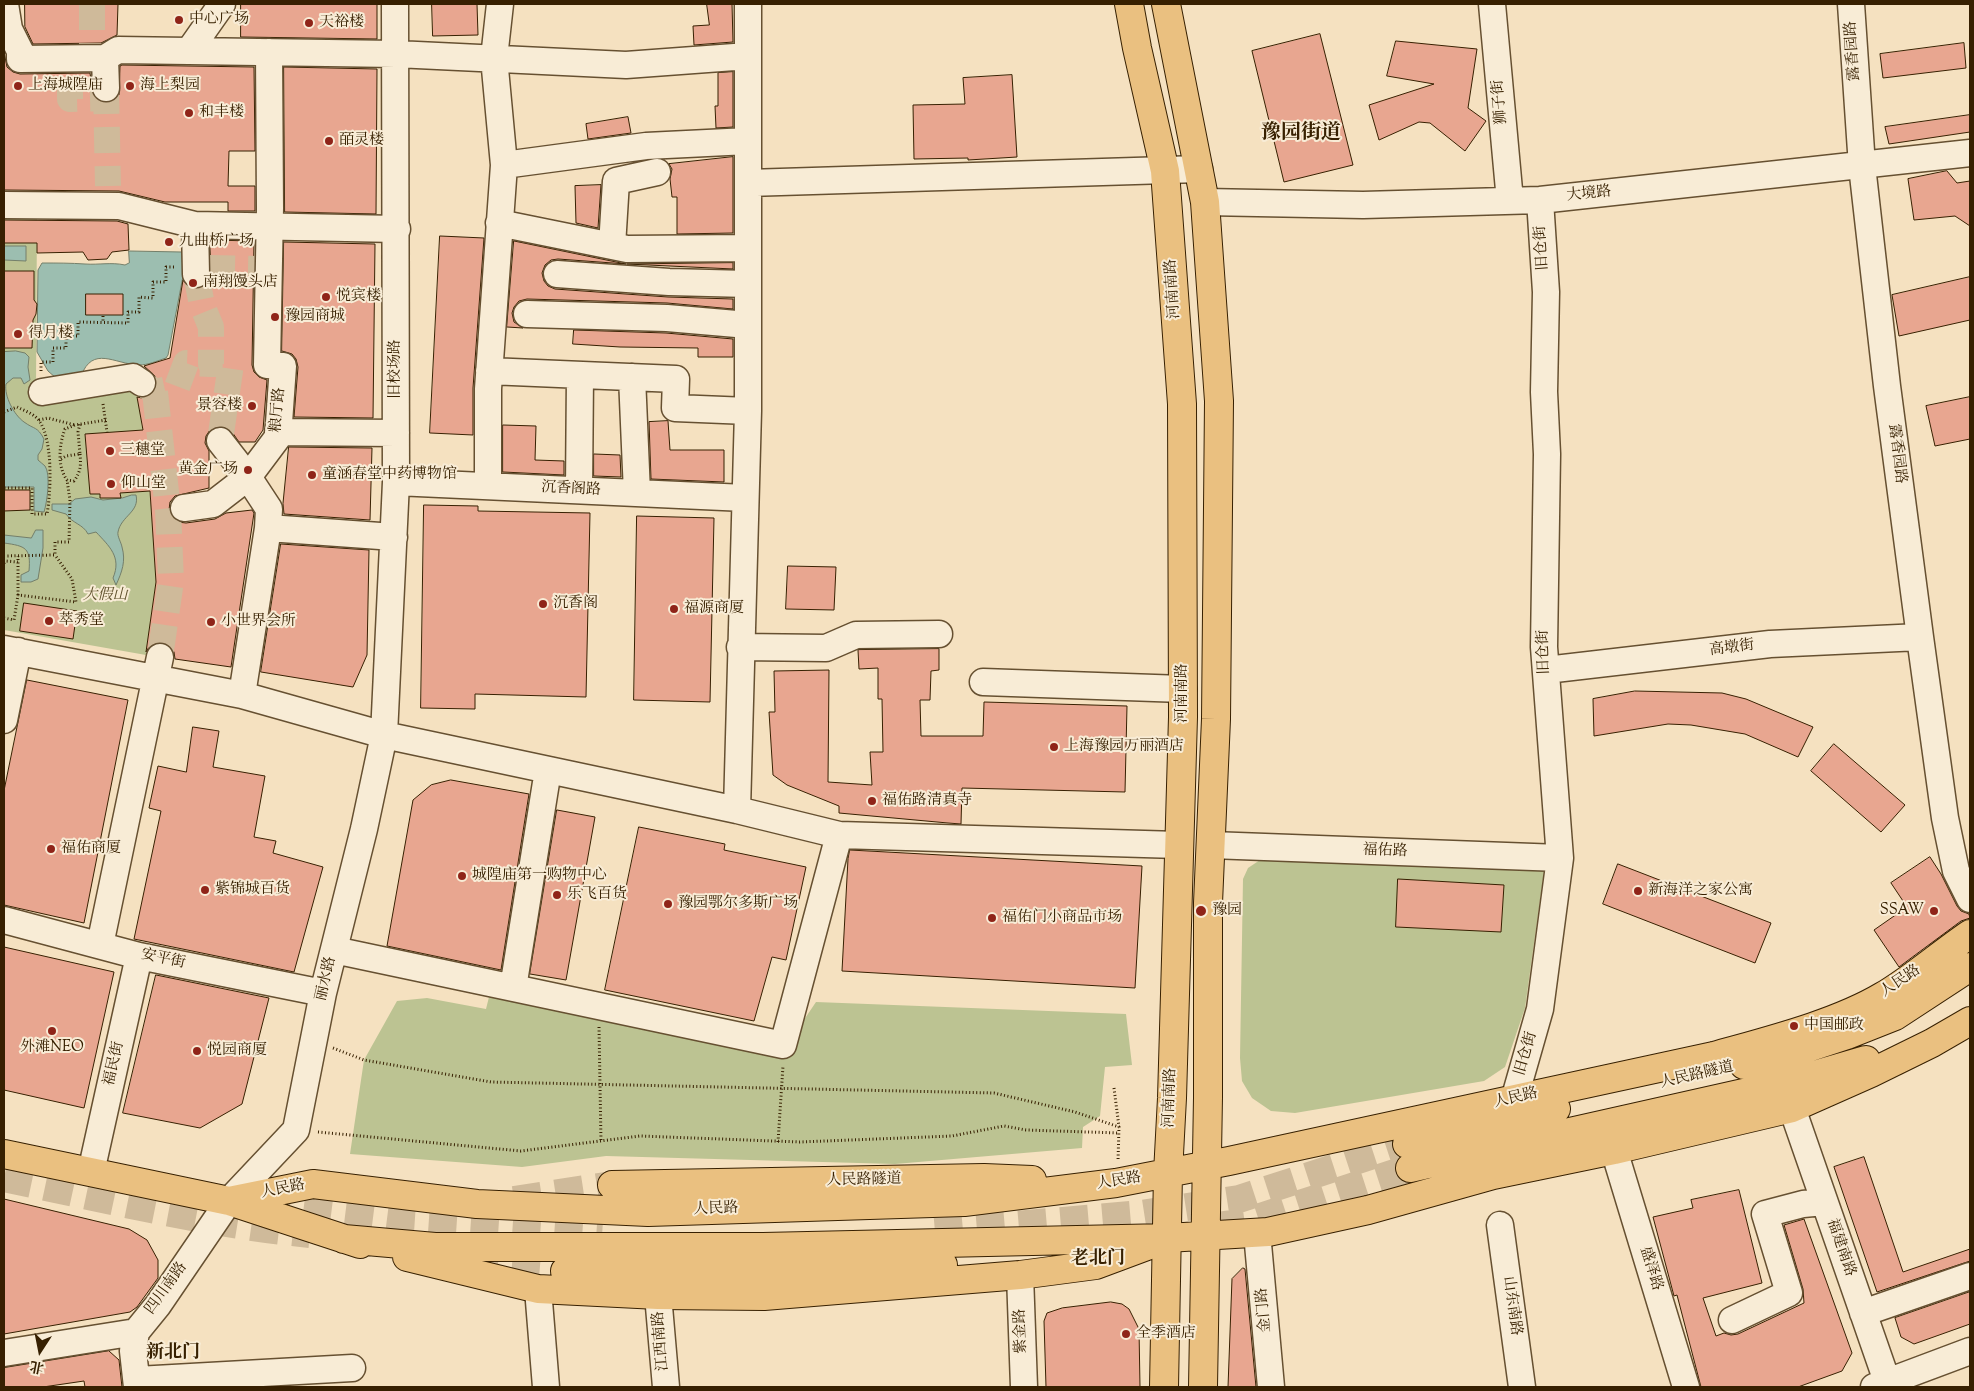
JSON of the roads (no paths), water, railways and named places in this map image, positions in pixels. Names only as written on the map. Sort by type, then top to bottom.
[{"type":"main road","name":"河南南路","points":[[1129,4],[1165,171],[1182,404],[1183,689],[1172,1098],[1168,1173],[1164,1387]]},
{"type":"main road","points":[[1166,4],[1205,202],[1219,401],[1216,719],[1208,903],[1208,1097],[1203,1387]]},
{"type":"main road","name":"人民路","points":[[229,1201],[313,1184],[478,1204],[648,1212],[964,1202],[1116,1183],[1206,1166],[1714,1056],[1772,1039],[1838,1016],[1883,996],[1970,934]]},
{"type":"main road","name":"人民路隧道","points":[[1932,1043],[1868,1059],[1784,1084],[1409,1156],[1780,1057],[1847,1035],[1895,1016],[1970,967]]},
{"type":"main road","name":"人民路","points":[[344,1239],[435,1247],[763,1247],[1167,1238],[1268,1232],[1368,1210],[1493,1175],[1614,1150],[1792,1108],[1871,1073],[1932,1043],[1970,1021]]},
{"type":"main road","name":"人民路","points":[[4,1154],[229,1201],[344,1239],[427,1263],[538,1289],[764,1296],[1020,1275],[1096,1265],[1167,1238]]},
{"type":"main road","name":"人民路隧道","points":[[612,1185],[984,1178],[1116,1183]]},
{"type":"main road","points":[[565,1271],[674,1273],[946,1264],[1167,1238]]},
{"type":"street","points":[[5,4],[9,29],[20,51],[20,59],[86,61],[118,50],[396,54],[626,65],[748,56]]},
{"type":"street","points":[[189,51],[222,4]]},
{"type":"street","name":"旧校场路","points":[[384,735],[396,482],[396,4]]},
{"type":"street","points":[[488,486],[489,371],[504,165],[494,58],[500,4]]},
{"type":"street","points":[[737,810],[740,647],[748,412],[748,4]]},
{"type":"street","name":"狮子街","points":[[1492,4],[1510,201]]},
{"type":"street","name":"露香园路","points":[[1851,4],[1862,166],[1887,386],[1920,637],[1946,818],[1956,871],[1970,899]]},
{"type":"street","name":"粮厅路","points":[[184,508],[213,504],[248,477],[278,437],[268,365],[263,269],[269,228],[269,52]]},
{"type":"street","points":[[86,61],[106,88]]},
{"type":"street","points":[[504,165],[646,146],[748,141]]},
{"type":"street","name":"大境路","points":[[1205,202],[1363,205],[1540,200],[1970,153]]},
{"type":"street","points":[[748,182],[1199,169]]},
{"type":"street","points":[[612,246],[616,181],[657,172]]},
{"type":"street","points":[[4,205],[109,195],[119,206],[195,225],[269,228],[397,229]]},
{"type":"street","name":"旧仓街","points":[[1514,1100],[1540,1009],[1560,858],[1544,647],[1547,454],[1544,382],[1546,292],[1540,200]]},
{"type":"street","points":[[499,223],[627,249],[748,248]]},
{"type":"street","points":[[195,225],[196,269]]},
{"type":"street","points":[[556,274],[670,282],[748,284]]},
{"type":"street","points":[[527,314],[667,318],[748,325]]},
{"type":"street","points":[[489,371],[676,380],[675,408],[748,412]]},
{"type":"street","points":[[578,490],[580,375]]},
{"type":"street","points":[[42,392],[133,377],[142,383]]},
{"type":"street","points":[[632,377],[637,493]]},
{"type":"street","points":[[278,432],[396,433]]},
{"type":"street","points":[[220,441],[248,477],[269,509],[268,528],[242,695]]},
{"type":"street","name":"沉香阁路","points":[[396,482],[745,498]]},
{"type":"street","points":[[268,528],[394,537]]},
{"type":"street","points":[[740,647],[826,648],[856,635],[939,634]]},
{"type":"street","name":"高墩街","points":[[1546,670],[1770,644],[1920,637]]},
{"type":"street","points":[[4,720],[11,650],[158,668],[242,695],[384,735],[737,810],[839,835],[1178,845]]},
{"type":"street","points":[[100,946],[158,668]]},
{"type":"street","points":[[983,682],[1183,689]]},
{"type":"street","name":"丽水路","points":[[229,1201],[296,1130],[323,994],[364,829],[384,735]]},
{"type":"street","points":[[514,988],[548,770]]},
{"type":"street","points":[[334,950],[783,1045],[839,835]]},
{"type":"street","name":"福佑路","points":[[1211,845],[1560,858]]},
{"type":"street","name":"安平街","points":[[4,920],[139,956],[323,994]]},
{"type":"street","name":"福民街","points":[[91,1172],[139,956]]},
{"type":"street","name":"福建南路","points":[[1792,1108],[1863,1314],[1883,1386]]},
{"type":"street","name":"盛泽路","points":[[1614,1150],[1686,1387]]},
{"type":"street","name":"四川南路","points":[[136,1332],[158,1305],[229,1201]]},
{"type":"street","points":[[1732,1320],[1789,1293],[1765,1214],[1803,1204],[1824,1202]]},
{"type":"street","name":"山东南路","points":[[1500,1225],[1522,1387]]},
{"type":"street","name":"金门路","points":[[1257,1233],[1271,1387]]},
{"type":"street","name":"紫金路","points":[[1020,1275],[1024,1387]]},
{"type":"street","points":[[1863,1314],[1970,1276]]},
{"type":"street","points":[[538,1289],[546,1387]]},
{"type":"street","name":"江西南路","points":[[658,1294],[666,1387]]},
{"type":"street","points":[[4,1353],[136,1332],[134,1351],[137,1383],[198,1382],[352,1368]]},
{"type":"street","points":[[1883,1386],[1970,1352]]},
{"type":"tunnel","points":[[92,4],[92,50]]},
{"type":"tunnel","points":[[70,80],[70,99],[106,98]]},
{"type":"tunnel","points":[[106,88],[108,186]]},
{"type":"tunnel","points":[[209,268],[257,269]]},
{"type":"tunnel","points":[[196,274],[202,305],[211,327],[211,364],[231,364],[220,441]]},
{"type":"tunnel","points":[[142,383],[155,392],[177,387],[186,363],[211,364]]},
{"type":"tunnel","points":[[155,392],[168,510],[171,581],[160,657]]},
{"type":"tunnel","points":[[935,1232],[1142,1214],[1239,1199],[1407,1144]]},
{"type":"tunnel","points":[[1217,1226],[1245,1222],[1410,1168]]},
{"type":"tunnel","points":[[4,1178],[233,1224],[310,1234]]},
{"type":"tunnel","points":[[514,1200],[612,1185]]},
{"type":"tunnel","points":[[262,1203],[410,1223],[602,1236]]},
{"type":"tunnel","points":[[470,1263],[565,1271]]},
{"type":"place","name":"中心广场","points":[[179,20]]},
{"type":"place","name":"天裕楼","points":[[309,23]]},
{"type":"place","name":"上海城隍庙","points":[[18,86]]},
{"type":"place","name":"海上梨园","points":[[130,86]]},
{"type":"place","name":"和丰楼","points":[[189,113]]},
{"type":"place","name":"皕灵楼","points":[[329,141]]},
{"type":"place","name":"九曲桥广场","points":[[169,242]]},
{"type":"place","name":"南翔馒头店","points":[[193,283]]},
{"type":"place","name":"悦宾楼","points":[[326,297]]},
{"type":"place","name":"豫园商城","points":[[275,317]]},
{"type":"place","name":"得月楼","points":[[18,334]]},
{"type":"place","name":"景容楼","points":[[252,406]]},
{"type":"place","name":"三穗堂","points":[[110,451]]},
{"type":"place","name":"黄金广场","points":[[248,470]]},
{"type":"place","name":"童涵春堂中药博物馆","points":[[312,475]]},
{"type":"place","name":"仰山堂","points":[[111,484]]},
{"type":"place","name":"沉香阁","points":[[543,604]]},
{"type":"place","name":"福源商厦","points":[[674,609]]},
{"type":"place","name":"萃秀堂","points":[[49,621]]},
{"type":"place","name":"小世界会所","points":[[211,622]]},
{"type":"place","name":"上海豫园万丽酒店","points":[[1054,747]]},
{"type":"place","name":"福佑路清真寺","points":[[872,801]]},
{"type":"place","name":"福佑商厦","points":[[51,849]]},
{"type":"place","name":"城隍庙第一购物中心","points":[[462,876]]},
{"type":"place","name":"紫锦城百货","points":[[205,890]]},
{"type":"place","name":"新海洋之家公寓","points":[[1638,891]]},
{"type":"place","name":"乐飞百货","points":[[557,895]]},
{"type":"place","name":"豫园鄂尔多斯广场","points":[[668,904]]},
{"type":"place","name":"豫园","points":[[1201,911]]},
{"type":"place","name":"SSAW","points":[[1934,911]]},
{"type":"place","name":"福佑门小商品市场","points":[[992,918]]},
{"type":"place","name":"中国邮政","points":[[1794,1026]]},
{"type":"place","name":"外滩NEO","points":[[52,1031]]},
{"type":"place","name":"悦园商厦","points":[[197,1051]]},
{"type":"place","name":"全季酒店","points":[[1126,1334]]},
{"type":"district","name":"豫园街道","points":[[1301,135]]},
{"type":"district","name":"老北门","points":[[1098,1260]]},
{"type":"district","name":"新北门","points":[[173,1354]]},
{"type":"park label","name":"大假山","points":[[105,596]]}]
